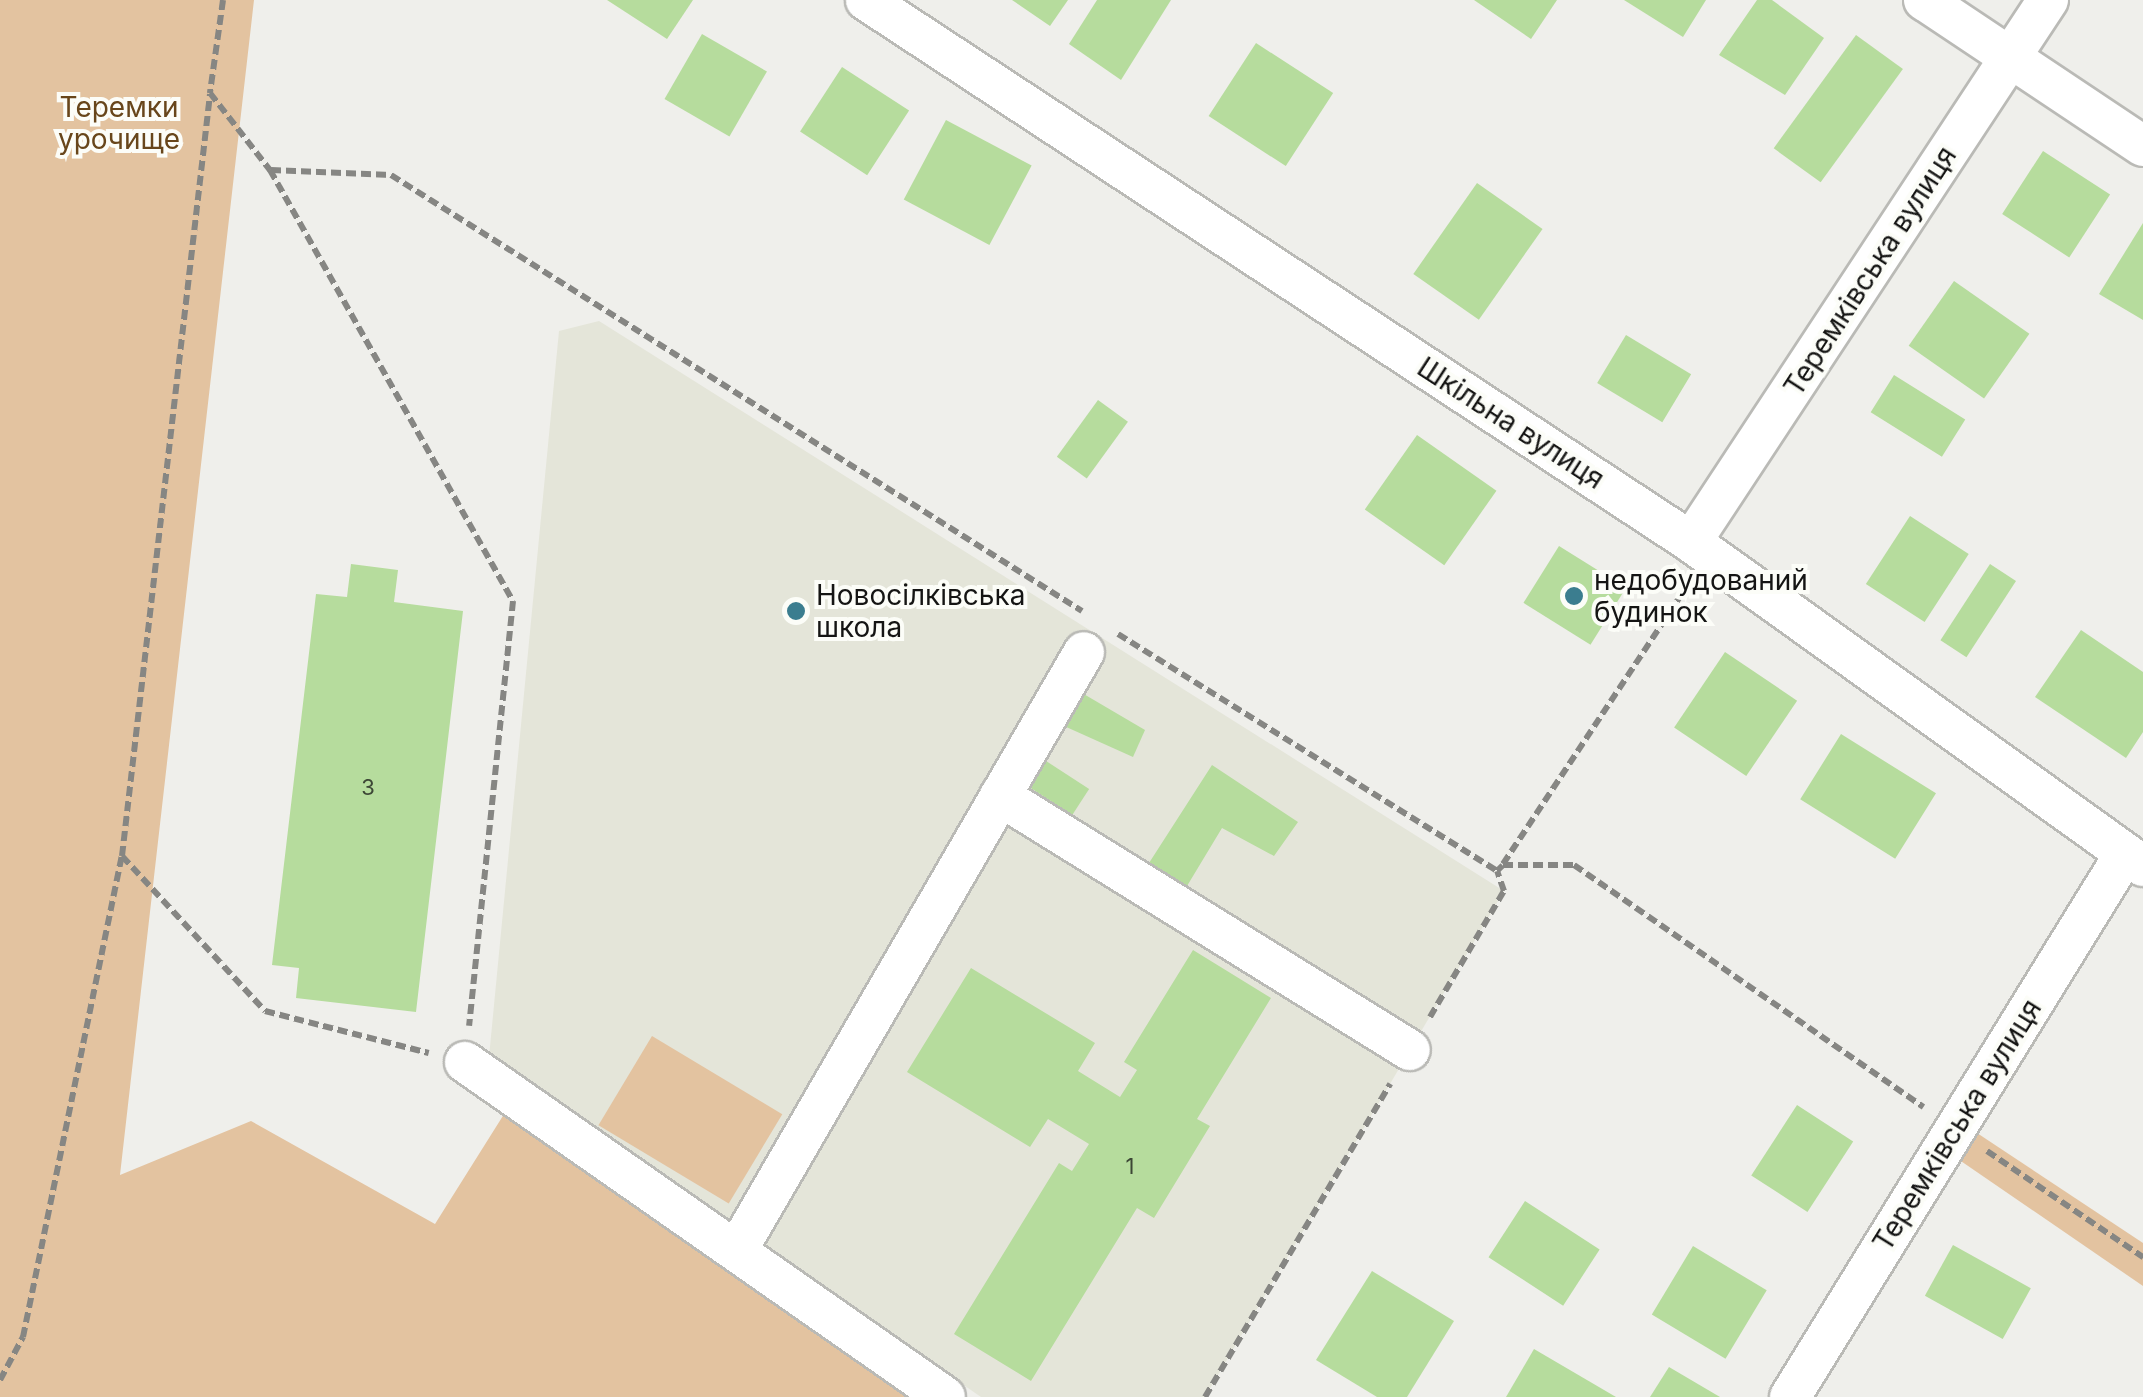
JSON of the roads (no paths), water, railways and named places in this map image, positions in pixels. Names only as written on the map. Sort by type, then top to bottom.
[{"type":"street","name":"Шкільна вулиця","points":[[866,0],[1691,542],[2134,860]]},
{"type":"street","points":[[1924,0],[2143,146]]},
{"type":"street","name":"Теремківська вулиця","points":[[1691,542],[2048,0]]},
{"type":"street","points":[[737,1250],[1084,652]]},
{"type":"street","points":[[1000,796],[1410,1050]]},
{"type":"street","name":"Теремківська вулиця","points":[[1790,1397],[1955,1130],[2134,860]]},
{"type":"street","points":[[465,1062],[944,1397]]},
{"type":"place","name":"недобудований будинок","points":[[1574,596]]},
{"type":"place","name":"Новосілківська школа","points":[[796,611]]},
{"type":"park label","name":"Теремки урочище","points":[[119,123]]}]
